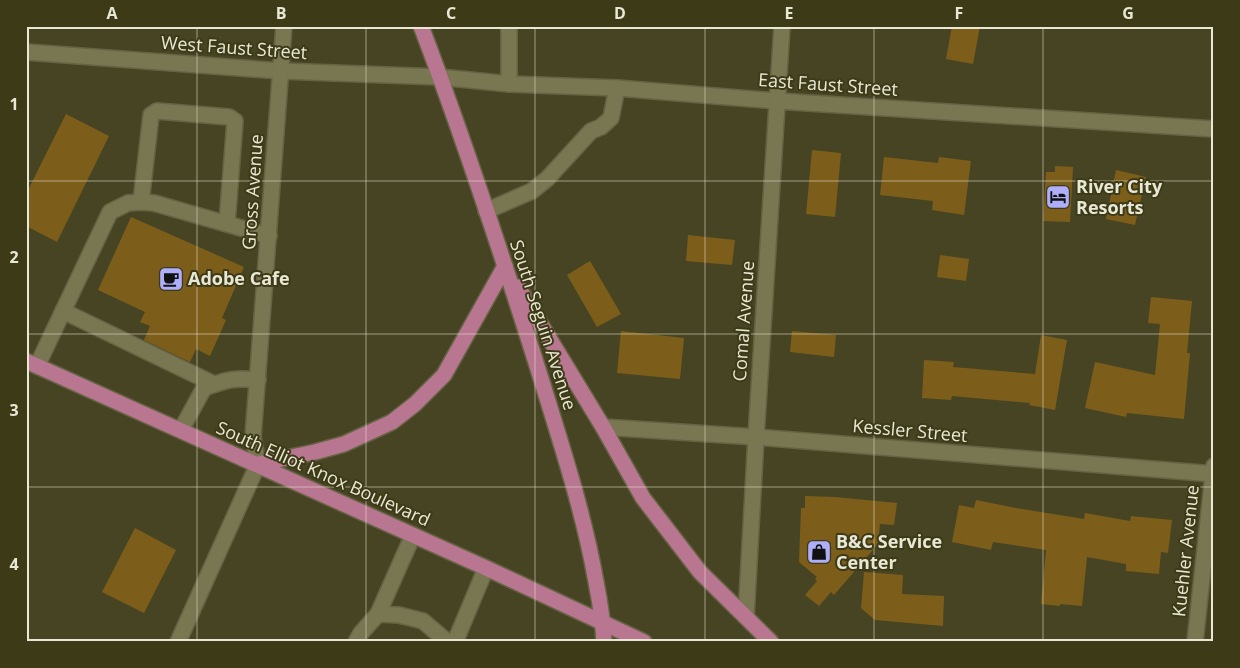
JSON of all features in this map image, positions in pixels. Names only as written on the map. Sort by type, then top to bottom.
[{"type":"main road","name":"South Seguin Avenue","points":[[421,26],[505,266],[574,486],[591,552],[604,624],[604,642]]},
{"type":"main road","points":[[258,464],[344,444],[392,422],[415,404],[444,375],[505,266],[603,427],[643,498],[700,572],[771,642]]},
{"type":"main road","name":"South Elliot Knox Boulevard","points":[[32,363],[414,535],[644,642]]},
{"type":"street","name":"Gross Avenue","points":[[258,464],[253,436],[284,26]]},
{"type":"street","points":[[508,26],[509,84]]},
{"type":"street","name":"Comal Avenue","points":[[746,618],[782,26]]},
{"type":"street","name":"West Faust Street","points":[[26,52],[281,71],[440,77]]},
{"type":"street","name":"East Faust Street","points":[[440,77],[509,84],[617,88],[777,101],[1214,129]]},
{"type":"street","points":[[486,211],[532,191],[547,179],[591,131],[601,127],[612,118],[617,88]]},
{"type":"street","points":[[141,202],[151,115],[157,110],[229,116],[235,121],[227,223]]},
{"type":"street","points":[[32,363],[63,311],[110,212],[128,203],[154,203],[269,236]]},
{"type":"street","points":[[63,311],[214,384]]},
{"type":"street","points":[[182,430],[204,388],[226,380],[243,378],[258,380]]},
{"type":"street","name":"Kessler Street","points":[[603,427],[756,437],[1213,474]]},
{"type":"street","points":[[178,642],[258,464]]},
{"type":"street","name":"Kuehler Avenue","points":[[1195,642],[1214,464]]},
{"type":"street","points":[[356,642],[361,633],[378,614],[414,535]]},
{"type":"street","points":[[456,642],[486,568]]},
{"type":"street","points":[[378,614],[399,615],[423,621],[446,642]]},
{"type":"building","points":[[952,26],[980,26],[973,64],[946,59]]},
{"type":"building","points":[[66,114],[109,136],[57,242],[26,226],[26,194]]},
{"type":"building","points":[[812,150],[841,153],[835,217],[806,214]]},
{"type":"building","points":[[884,157],[938,163],[939,157],[971,161],[964,215],[932,210],[933,201],[880,195]]},
{"type":"building","name":"River City Resorts","points":[[1055,166],[1073,167],[1070,222],[1043,221],[1046,172],[1055,172]]},
{"type":"building","points":[[1116,170],[1146,177],[1135,225],[1106,219]]},
{"type":"building","name":"Adobe Cafe","points":[[131,217],[244,267],[222,318],[226,320],[210,356],[196,349],[190,362],[144,340],[150,326],[140,322],[145,312],[98,290]]},
{"type":"building","points":[[688,235],[735,240],[732,265],[686,261]]},
{"type":"building","points":[[940,255],[969,259],[966,281],[937,277]]},
{"type":"building","points":[[590,261],[621,314],[597,327],[567,275]]},
{"type":"building","points":[[1151,297],[1192,301],[1187,353],[1190,353],[1184,419],[1127,413],[1126,417],[1085,408],[1095,362],[1155,375],[1160,324],[1148,323]]},
{"type":"building","points":[[621,331],[684,338],[680,379],[617,373]]},
{"type":"building","points":[[792,331],[836,335],[834,357],[790,352]]},
{"type":"building","points":[[1041,335],[1067,340],[1055,410],[1029,405],[1030,403],[952,396],[951,400],[922,398],[924,360],[954,362],[953,367],[1035,374]]},
{"type":"building","points":[[805,496],[897,503],[894,525],[880,524],[878,544],[834,595],[831,592],[819,606],[805,595],[817,581],[815,579],[817,577],[799,562],[801,508],[805,508]]},
{"type":"building","points":[[976,500],[1084,519],[1085,513],[1130,521],[1131,516],[1172,520],[1168,553],[1161,552],[1159,574],[1126,571],[1126,564],[1087,557],[1082,606],[1041,604],[1046,550],[993,542],[991,550],[952,542],[959,505],[974,508]]},
{"type":"building","points":[[135,528],[176,550],[144,613],[102,592]]},
{"type":"building","points":[[864,572],[903,575],[902,594],[944,596],[943,626],[875,620],[861,608]]},
{"type":"place","name":"River City Resorts","points":[[1058,197]]},
{"type":"place","name":"Adobe Cafe","points":[[171,279]]},
{"type":"place","name":"B&C Service Center","points":[[819,552]]}]
